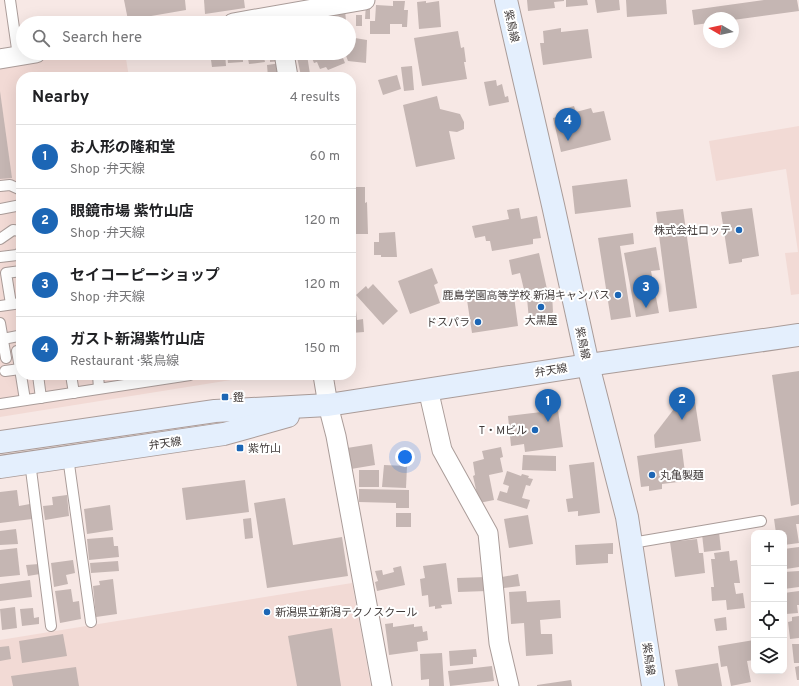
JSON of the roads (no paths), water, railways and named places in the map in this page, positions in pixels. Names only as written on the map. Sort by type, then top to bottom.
[{"type":"street","points":[[264,16],[365,0]]},
{"type":"street","name":"紫鳥線","points":[[506,0],[588,365],[627,517],[653,686]]},
{"type":"street","points":[[285,60],[287,72]]},
{"type":"street","name":"弁天線","points":[[0,442],[216,411],[328,405],[588,365],[799,335]]},
{"type":"street","points":[[324,380],[328,405],[336,436],[382,686]]},
{"type":"street","points":[[428,389],[442,450],[488,533],[499,643],[509,686]]},
{"type":"street","name":"弁天線","points":[[0,467],[224,434],[328,405]]},
{"type":"lane","points":[[10,0],[16,42]]},
{"type":"lane","points":[[0,186],[10,185],[16,188]]},
{"type":"lane","points":[[0,209],[16,206]]},
{"type":"lane","points":[[0,239],[13,230],[16,230]]},
{"type":"lane","points":[[0,257],[16,255]]},
{"type":"lane","points":[[0,306],[16,303],[6,273],[16,272]]},
{"type":"lane","points":[[0,323],[6,358]]},
{"type":"lane","points":[[3,339],[16,336]]},
{"type":"lane","points":[[6,371],[16,372]]},
{"type":"lane","points":[[22,380],[25,400]]},
{"type":"lane","points":[[39,380],[41,398]]},
{"type":"lane","points":[[72,380],[74,392]]},
{"type":"lane","points":[[98,380],[99,388]]},
{"type":"lane","points":[[0,404],[99,388],[124,380]]},
{"type":"lane","points":[[68,457],[91,622]]},
{"type":"lane","points":[[30,462],[51,626]]},
{"type":"lane","points":[[632,543],[761,521]]},
{"type":"place","name":"ガスト新潟紫竹山店","points":[[568,141]]},
{"type":"place","name":"株式会社ロッテ","points":[[739,230]]},
{"type":"place","name":"鹿島学園高等学校 新潟キャンパス","points":[[618,295]]},
{"type":"place","name":"大黒屋","points":[[541,307]]},
{"type":"place","name":"セイコーピーショップ","points":[[646,308]]},
{"type":"place","name":"ドスパラ","points":[[478,322]]},
{"type":"place","name":"鐙","points":[[225,397]]},
{"type":"place","name":"眼鏡市場 紫竹山店","points":[[682,420]]},
{"type":"place","name":"お人形の隆和堂","points":[[548,422]]},
{"type":"place","name":"T・Mビル","points":[[535,430]]},
{"type":"place","name":"紫竹山","points":[[240,448]]},
{"type":"place","name":"丸亀製麺","points":[[652,475]]},
{"type":"place","name":"新潟県立新潟テクノスクール","points":[[267,612]]}]
